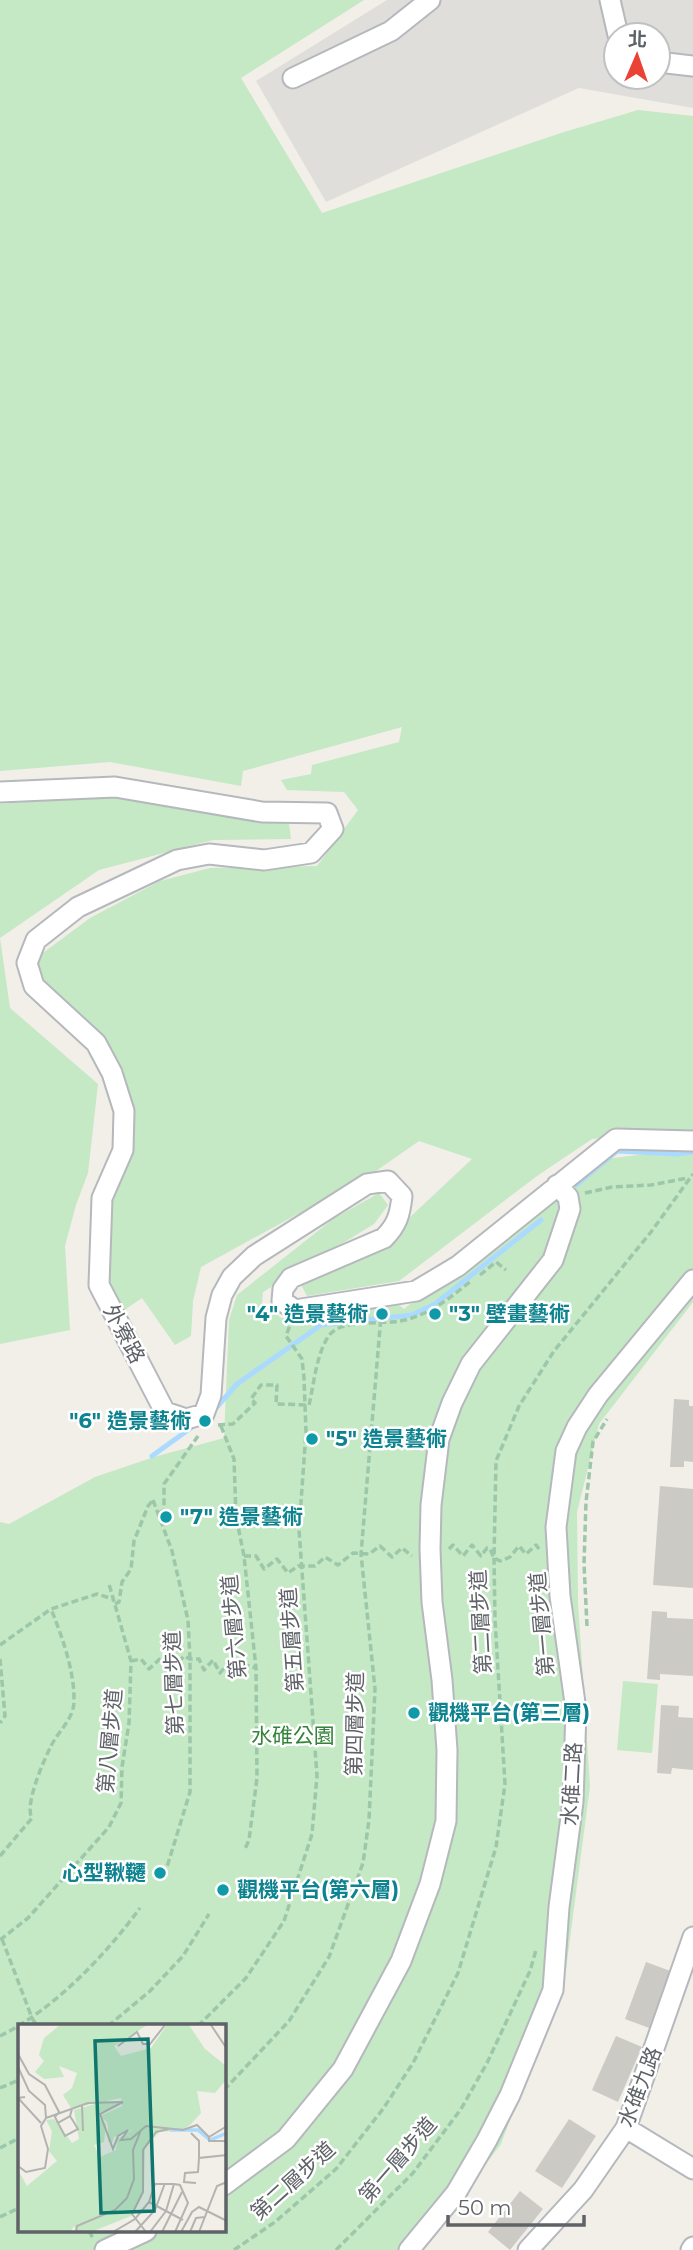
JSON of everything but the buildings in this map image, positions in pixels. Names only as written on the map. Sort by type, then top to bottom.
[{"type":"street","points":[[293,78],[391,31],[430,0]]},
{"type":"street","points":[[610,0],[615,21]]},
{"type":"street","points":[[672,64],[693,66]]},
{"type":"street","name":"外寮路","points":[[0,792],[115,787],[262,811],[327,813],[334,829],[311,853],[264,860],[209,854],[177,860],[78,907],[36,940],[27,963],[34,986],[96,1043],[112,1073],[124,1111],[123,1150],[102,1199],[99,1285],[166,1412],[207,1422]]},
{"type":"street","points":[[207,1422],[216,1318],[222,1296],[232,1277],[254,1256],[368,1184],[388,1181],[402,1196],[400,1218],[384,1238],[291,1278],[283,1289],[282,1301],[295,1310],[415,1291],[458,1266],[563,1191],[617,1139],[693,1141]]},
{"type":"street","points":[[226,2184],[286,2139],[343,2069],[401,1961],[430,1884],[446,1821],[447,1750],[432,1602],[430,1549],[431,1505],[439,1439],[452,1403],[471,1364],[553,1260],[570,1209],[563,1191]]},
{"type":"street","name":"水碓二路","points":[[410,2250],[456,2193],[486,2140],[510,2095],[553,1990],[559,1907],[573,1802],[576,1710],[560,1597],[556,1527],[566,1451],[577,1427],[598,1395],[693,1280]]},
{"type":"street","name":"水碓九路","points":[[528,2250],[583,2190],[626,2128],[693,1937]]},
{"type":"street","points":[[626,2128],[693,2169]]},
{"type":"street","points":[[105,2250],[144,2232]]},
{"type":"path","points":[[563,1191],[651,1185],[691,1176]]},
{"type":"path","name":"第二層步道","points":[[234,2250],[275,2222],[336,2169],[383,2109],[413,2063],[458,1973],[496,1847],[505,1784],[494,1558],[496,1461],[519,1406],[554,1351],[651,1232],[691,1176]]},
{"type":"path","name":"第四層步道","points":[[226,2088],[289,2021],[329,1957],[363,1863],[369,1820],[374,1689],[361,1554],[381,1316]]},
{"type":"path","points":[[207,1422],[221,1426],[233,1424],[255,1403],[251,1399],[261,1385],[277,1385],[276,1404],[305,1407],[309,1405],[322,1350],[329,1334],[342,1326],[382,1322]]},
{"type":"path","name":"第五層步道","points":[[200,2024],[246,1978],[284,1921],[312,1834],[317,1776],[299,1530],[306,1432],[305,1407],[302,1359],[286,1336]]},
{"type":"path","points":[[587,1626],[584,1564],[586,1502],[593,1442],[607,1419]]},
{"type":"path","points":[[207,1422],[221,1426]]},
{"type":"path","points":[[159,1513],[164,1510],[164,1484],[207,1422]]},
{"type":"path","name":"第六層步道","points":[[221,1426],[234,1460],[236,1516],[244,1556],[256,1668],[257,1778],[249,1840],[245,1849]]},
{"type":"path","name":"第七層步道","points":[[116,1604],[119,1602],[122,1582],[131,1569],[134,1541],[153,1500],[172,1551],[185,1609],[190,1659],[190,1792],[167,1867]]},
{"type":"path","points":[[244,1556],[256,1556],[264,1569],[277,1559],[288,1573],[303,1565],[315,1566],[324,1557],[338,1565],[353,1553],[369,1554],[380,1546],[392,1557],[402,1548],[413,1557],[420,1546],[437,1549],[444,1556],[453,1545],[463,1556],[472,1545],[481,1556],[487,1548],[490,1549],[494,1558],[500,1561],[510,1557],[519,1546],[526,1554],[537,1545],[542,1557]]},
{"type":"path","name":"第八層步道","points":[[1,1940],[28,1918],[109,1827],[121,1803],[122,1767],[129,1723],[131,1661],[109,1584]]},
{"type":"path","points":[[0,1645],[51,1609],[97,1594],[113,1599]]},
{"type":"path","points":[[0,1856],[32,1818],[29,1814],[29,1803],[51,1745],[68,1721],[75,1700],[60,1630],[51,1609]]},
{"type":"path","points":[[131,1661],[141,1659],[149,1669],[163,1656],[175,1666],[184,1656],[199,1659],[204,1670],[213,1660],[220,1673],[229,1662],[238,1676],[246,1665],[256,1668]]},
{"type":"path","points":[[0,1659],[5,1716],[0,1723]]},
{"type":"path","points":[[21,2024],[32,2018],[104,1951],[122,1933],[140,1908]]},
{"type":"path","points":[[110,2024],[150,1991],[183,1956],[209,1914]]},
{"type":"path","points":[[1,1940],[36,2024]]},
{"type":"path","name":"第一層步道","points":[[338,2249],[413,2173],[460,2109],[487,2063],[530,1971],[537,1944]]},
{"type":"path","points":[[0,2036],[18,2026]]},
{"type":"path","points":[[0,2088],[18,2080]]},
{"type":"path","points":[[0,2148],[18,2139]]},
{"type":"path","points":[[0,2217],[18,2208]]},
{"type":"shaded area","points":[[387,0],[693,0],[693,108],[579,88],[326,202],[256,81]]},
{"type":"green space","points":[[0,0],[364,0],[241,78],[322,213],[638,110],[693,116],[693,1130],[592,1139],[537,1176],[399,1281],[307,1296],[300,1283],[408,1219],[472,1159],[419,1141],[376,1171],[201,1267],[193,1301],[191,1336],[175,1345],[142,1298],[114,1317],[99,1285],[102,1232],[130,1133],[111,1061],[38,1000],[32,961],[90,918],[160,881],[210,868],[317,866],[358,810],[344,792],[287,790],[281,780],[311,774],[312,765],[399,742],[402,727],[243,771],[241,786],[110,762],[0,771]]},
{"type":"green space","points":[[115,795],[289,824],[291,839],[213,840],[99,870],[0,938],[0,804]]},
{"type":"green space","points":[[0,938],[10,1008],[98,1084],[88,1173],[65,1246],[70,1330],[0,1344]]},
{"type":"green space","name":"水碓公園","points":[[693,1148],[693,1302],[599,1424],[577,1512],[578,1603],[590,1786],[566,1969],[501,2144],[420,2250],[0,2250],[0,1522],[9,1524],[95,1477],[224,1438],[229,1320],[237,1295],[333,1219],[379,1193],[388,1205],[374,1224],[263,1292],[262,1303],[281,1318],[398,1304],[404,1309],[525,1212],[606,1159]]},
{"type":"green space","points":[[623,1681],[658,1684],[652,1753],[617,1750]]},
{"type":"waterway","points":[[576,1185],[617,1151],[677,1154],[693,1152]]},
{"type":"waterway","points":[[216,1408],[237,1384],[321,1325],[412,1315],[435,1304],[541,1220]]},
{"type":"waterway","points":[[152,1456],[195,1425]]},
{"type":"place","name":"\"4\" 造景藝術","points":[[382,1314]]},
{"type":"place","name":"\"3\" 壁畫藝術","points":[[435,1314]]},
{"type":"place","name":"\"6\" 造景藝術","points":[[205,1421]]},
{"type":"place","name":"\"5\" 造景藝術","points":[[312,1439]]},
{"type":"place","name":"\"7\" 造景藝術","points":[[166,1517]]},
{"type":"place","name":"觀機平台(第三層)","points":[[414,1713]]},
{"type":"place","name":"心型鞦韆","points":[[160,1873]]},
{"type":"place","name":"觀機平台(第六層)","points":[[223,1890]]}]
